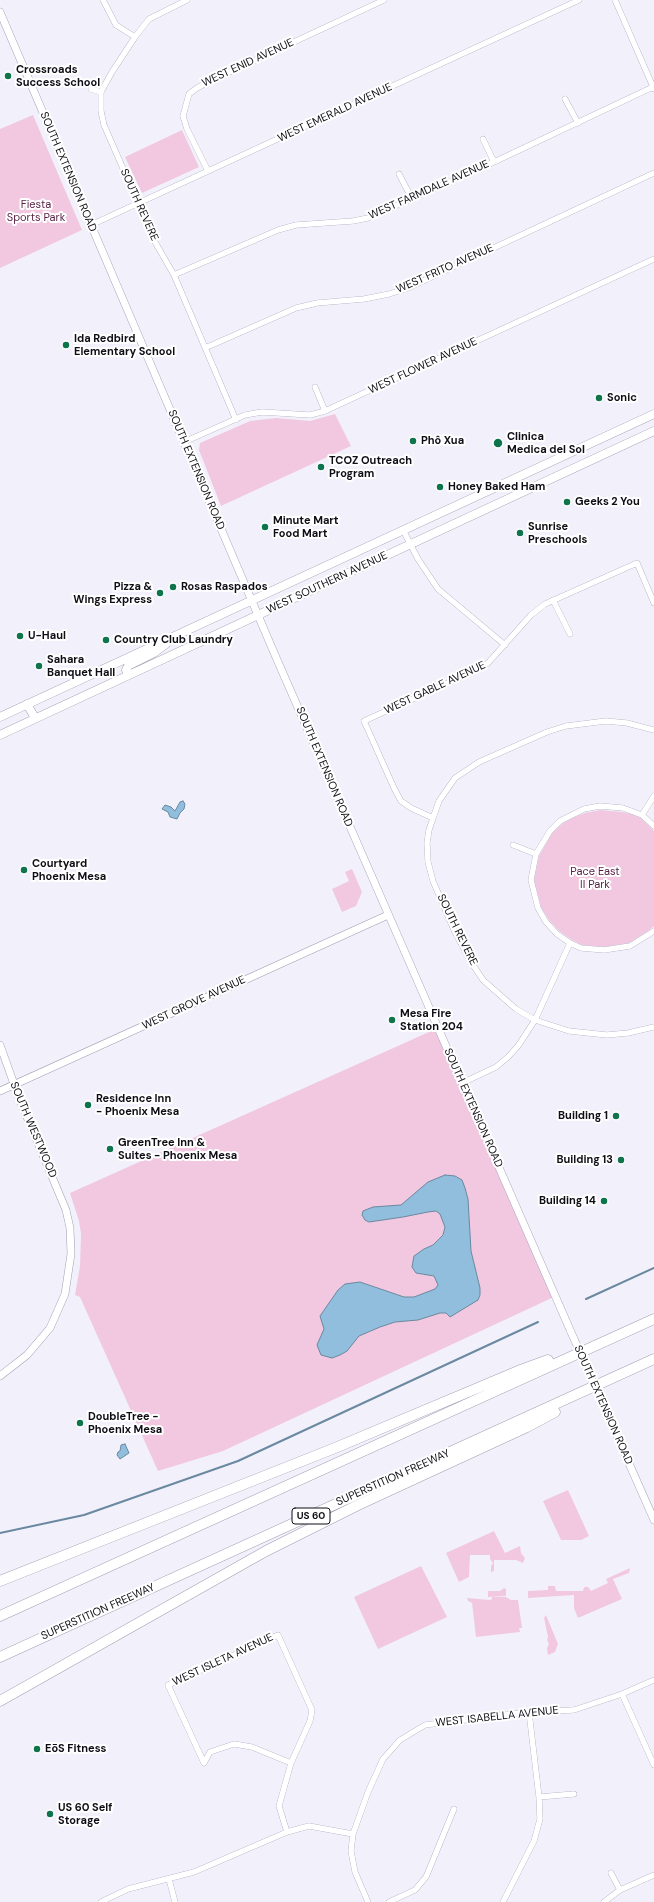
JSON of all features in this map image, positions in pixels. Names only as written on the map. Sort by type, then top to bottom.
[{"type":"highway","points":[[0,1616],[654,1319]]},
{"type":"highway","points":[[0,1581],[335,1448],[518,1371],[607,1340]]},
{"type":"highway","name":"SUPERSTITION FREEWAY","points":[[0,1657],[654,1359]]},
{"type":"highway","points":[[0,1701],[266,1551],[358,1505],[527,1427],[622,1374]]},
{"type":"main road","name":"WEST SOUTHERN AVENUE","points":[[0,717],[654,414]]},
{"type":"main road","name":"WEST SOUTHERN AVENUE","points":[[0,735],[654,431]]},
{"type":"main road","points":[[128,676],[126,670],[128,666],[154,654],[179,634]]},
{"type":"main road","points":[[27,704],[35,718]]},
{"type":"street","points":[[103,0],[116,25],[135,37]]},
{"type":"street","name":"SOUTH REVERE","points":[[187,0],[149,19],[135,37],[101,92],[101,110],[104,125],[154,242],[174,275],[236,420]]},
{"type":"street","name":"WEST ENID AVENUE","points":[[208,171],[187,129],[184,116],[189,94],[208,82],[384,0]]},
{"type":"street","name":"WEST EMERALD AVENUE","points":[[91,225],[579,0]]},
{"type":"street","points":[[615,0],[654,88]]},
{"type":"street","name":"SOUTH EXTENSION ROAD","points":[[0,12],[388,915],[654,1520]]},
{"type":"street","name":"WEST FARMDALE AVENUE","points":[[174,275],[278,230],[313,223],[353,221],[368,218],[654,88]]},
{"type":"street","points":[[91,89],[101,92]]},
{"type":"street","points":[[565,99],[578,123]]},
{"type":"street","points":[[483,139],[494,162]]},
{"type":"street","name":"WEST FRITO AVENUE","points":[[205,348],[296,308],[317,303],[364,299],[389,294],[408,288],[654,173]]},
{"type":"street","points":[[399,174],[412,199]]},
{"type":"street","name":"WEST FLOWER AVENUE","points":[[184,442],[245,415],[262,412],[310,415],[325,411],[654,259]]},
{"type":"street","points":[[315,387],[325,411]]},
{"type":"street","points":[[403,530],[418,559],[438,588],[505,644]]},
{"type":"street","name":"WEST GABLE AVENUE","points":[[433,818],[411,808],[401,801],[364,721],[459,678],[488,663],[531,615],[553,600],[636,563],[654,603]]},
{"type":"street","points":[[553,600],[570,634]]},
{"type":"street","name":"SOUTH REVERE","points":[[654,730],[627,723],[606,721],[566,726],[547,732],[479,762],[455,778],[439,801],[429,830],[428,862],[433,881],[454,930],[471,962],[483,980],[516,1009],[535,1020],[568,1031],[587,1034],[607,1035],[628,1033],[654,1027]]},
{"type":"street","points":[[642,816],[654,796]]},
{"type":"street","points":[[654,826],[642,816],[623,808],[600,806],[584,809],[560,821],[550,831],[536,854],[531,880],[538,908],[546,922],[557,934],[570,943],[581,948],[593,950],[617,949],[630,946],[654,930]]},
{"type":"street","points":[[513,845],[536,854]]},
{"type":"street","name":"WEST GROVE AVENUE","points":[[0,1091],[388,915]]},
{"type":"street","points":[[462,1083],[482,1074],[508,1057],[518,1046],[535,1020],[570,943]]},
{"type":"street","name":"SOUTH WESTWOOD","points":[[0,1045],[14,1085],[68,1214],[71,1254],[67,1284],[61,1306],[50,1328],[35,1348],[17,1365],[0,1376]]},
{"type":"street","name":"WEST ISLETA AVENUE","points":[[278,1635],[312,1710],[310,1721],[291,1763],[252,1747],[234,1744],[210,1752],[204,1763],[168,1685],[278,1635]]},
{"type":"street","name":"WEST ISABELLA AVENUE","points":[[353,1834],[368,1792],[383,1759],[400,1740],[425,1725],[529,1712],[574,1710],[622,1694],[654,1680]]},
{"type":"street","points":[[622,1694],[654,1765]]},
{"type":"street","points":[[503,1902],[534,1841],[540,1819],[539,1797],[529,1712]]},
{"type":"street","points":[[287,1832],[279,1806],[291,1763]]},
{"type":"street","points":[[539,1797],[574,1794]]},
{"type":"street","points":[[388,1902],[415,1890],[426,1877],[454,1809]]},
{"type":"street","points":[[101,1902],[128,1889],[194,1872],[287,1832],[309,1826],[353,1834],[351,1850],[354,1872],[368,1902]]},
{"type":"street","points":[[611,1873],[620,1890]]},
{"type":"street","points":[[604,1902],[620,1890],[654,1875]]},
{"type":"street","points":[[170,1879],[175,1902]]},
{"type":"green space","name":"Fiesta Sports Park","points":[[33,115],[82,230],[0,268],[0,129]]},
{"type":"green space","points":[[182,130],[199,167],[142,193],[125,157]]},
{"type":"green space","points":[[335,414],[351,446],[221,506],[199,450],[200,443],[250,421],[276,418],[310,421]]},
{"type":"green space","name":"Pace East II Park","points":[[600,810],[631,814],[641,818],[654,831],[654,926],[629,943],[604,947],[582,945],[559,931],[549,920],[541,907],[534,880],[539,856],[552,833],[572,818],[585,813]]},
{"type":"green space","points":[[352,869],[362,892],[356,906],[342,912],[332,889],[349,881],[345,872]]},
{"type":"green space","points":[[438,1028],[556,1296],[223,1451],[158,1471],[80,1297],[75,1295],[80,1266],[81,1234],[79,1221],[70,1193]]},
{"type":"green space","points":[[568,1490],[589,1536],[581,1540],[561,1540],[543,1501]]},
{"type":"green space","points":[[494,1531],[505,1553],[520,1546],[521,1553],[525,1558],[523,1563],[516,1560],[494,1560],[494,1571],[491,1572],[491,1566],[493,1563],[490,1559],[490,1555],[470,1555],[469,1577],[459,1582],[446,1553]]},
{"type":"green space","points":[[421,1566],[447,1617],[378,1649],[354,1597]]},
{"type":"green space","points":[[630,1568],[629,1573],[613,1579],[622,1599],[578,1618],[574,1608],[574,1595],[528,1598],[528,1591],[548,1590],[548,1586],[555,1586],[556,1591],[583,1591],[584,1587],[588,1587],[591,1591],[608,1583],[606,1579]]},
{"type":"green space","points":[[504,1588],[506,1589],[506,1596],[488,1597],[488,1591],[500,1591]]},
{"type":"green space","points":[[492,1597],[506,1597],[511,1600],[518,1600],[522,1628],[519,1628],[520,1632],[476,1637],[472,1603],[468,1601],[467,1598],[490,1600]]},
{"type":"green space","points":[[546,1615],[558,1644],[555,1652],[548,1655],[547,1648],[549,1644],[547,1640],[548,1637],[544,1618]]},
{"type":"water","points":[[183,801],[185,804],[184,809],[177,819],[170,817],[168,812],[162,809],[165,805],[171,807],[175,811],[180,802]]},
{"type":"water","points":[[445,1175],[455,1176],[462,1180],[468,1199],[471,1251],[480,1288],[478,1300],[450,1317],[446,1313],[440,1313],[418,1320],[395,1322],[380,1327],[359,1336],[347,1351],[340,1355],[332,1358],[321,1355],[317,1345],[324,1329],[320,1316],[338,1290],[345,1284],[360,1282],[404,1297],[414,1297],[435,1289],[438,1285],[434,1276],[416,1273],[412,1267],[414,1256],[433,1245],[443,1235],[445,1227],[440,1214],[436,1211],[369,1222],[365,1220],[362,1215],[363,1211],[373,1207],[401,1205],[428,1182]]},
{"type":"water","points":[[125,1444],[129,1453],[120,1459],[117,1455],[118,1452],[120,1451],[121,1445]]},
{"type":"waterway","points":[[586,1299],[654,1268]]},
{"type":"waterway","points":[[0,1533],[84,1515],[238,1461],[538,1322]]},
{"type":"place","name":"Crossroads Success School","points":[[8,76]]},
{"type":"place","name":"Ida Redbird Elementary School","points":[[66,345]]},
{"type":"place","name":"Sonic","points":[[599,398]]},
{"type":"place","name":"Phô Xua","points":[[413,441]]},
{"type":"place","name":"Clinica Medica del Sol","points":[[498,443]]},
{"type":"place","name":"TCOZ Outreach Program","points":[[321,467]]},
{"type":"place","name":"Honey Baked Ham","points":[[440,487]]},
{"type":"place","name":"Geeks 2 You","points":[[567,502]]},
{"type":"place","name":"Minute Mart Food Mart","points":[[265,527]]},
{"type":"place","name":"Sunrise Preschools","points":[[520,533]]},
{"type":"place","name":"Rosas Raspados","points":[[173,587]]},
{"type":"place","name":"Pizza & Wings Express","points":[[160,593]]},
{"type":"place","name":"U-Haul","points":[[20,636]]},
{"type":"place","name":"Country Club Laundry","points":[[106,640]]},
{"type":"place","name":"Sahara Banquet Hall","points":[[39,666]]},
{"type":"place","name":"Courtyard Phoenix Mesa","points":[[24,870]]},
{"type":"place","name":"Mesa Fire Station 204","points":[[392,1020]]},
{"type":"place","name":"Residence Inn - Phoenix Mesa","points":[[88,1105]]},
{"type":"place","name":"Building 1","points":[[616,1116]]},
{"type":"place","name":"GreenTree Inn & Suites - Phoenix Mesa","points":[[110,1149]]},
{"type":"place","name":"Building 13","points":[[621,1160]]},
{"type":"place","name":"Building 14","points":[[604,1201]]},
{"type":"place","name":"DoubleTree - Phoenix Mesa","points":[[80,1423]]},
{"type":"place","name":"EōS Fitness","points":[[37,1749]]},
{"type":"place","name":"US 60 Self Storage","points":[[50,1814]]}]
